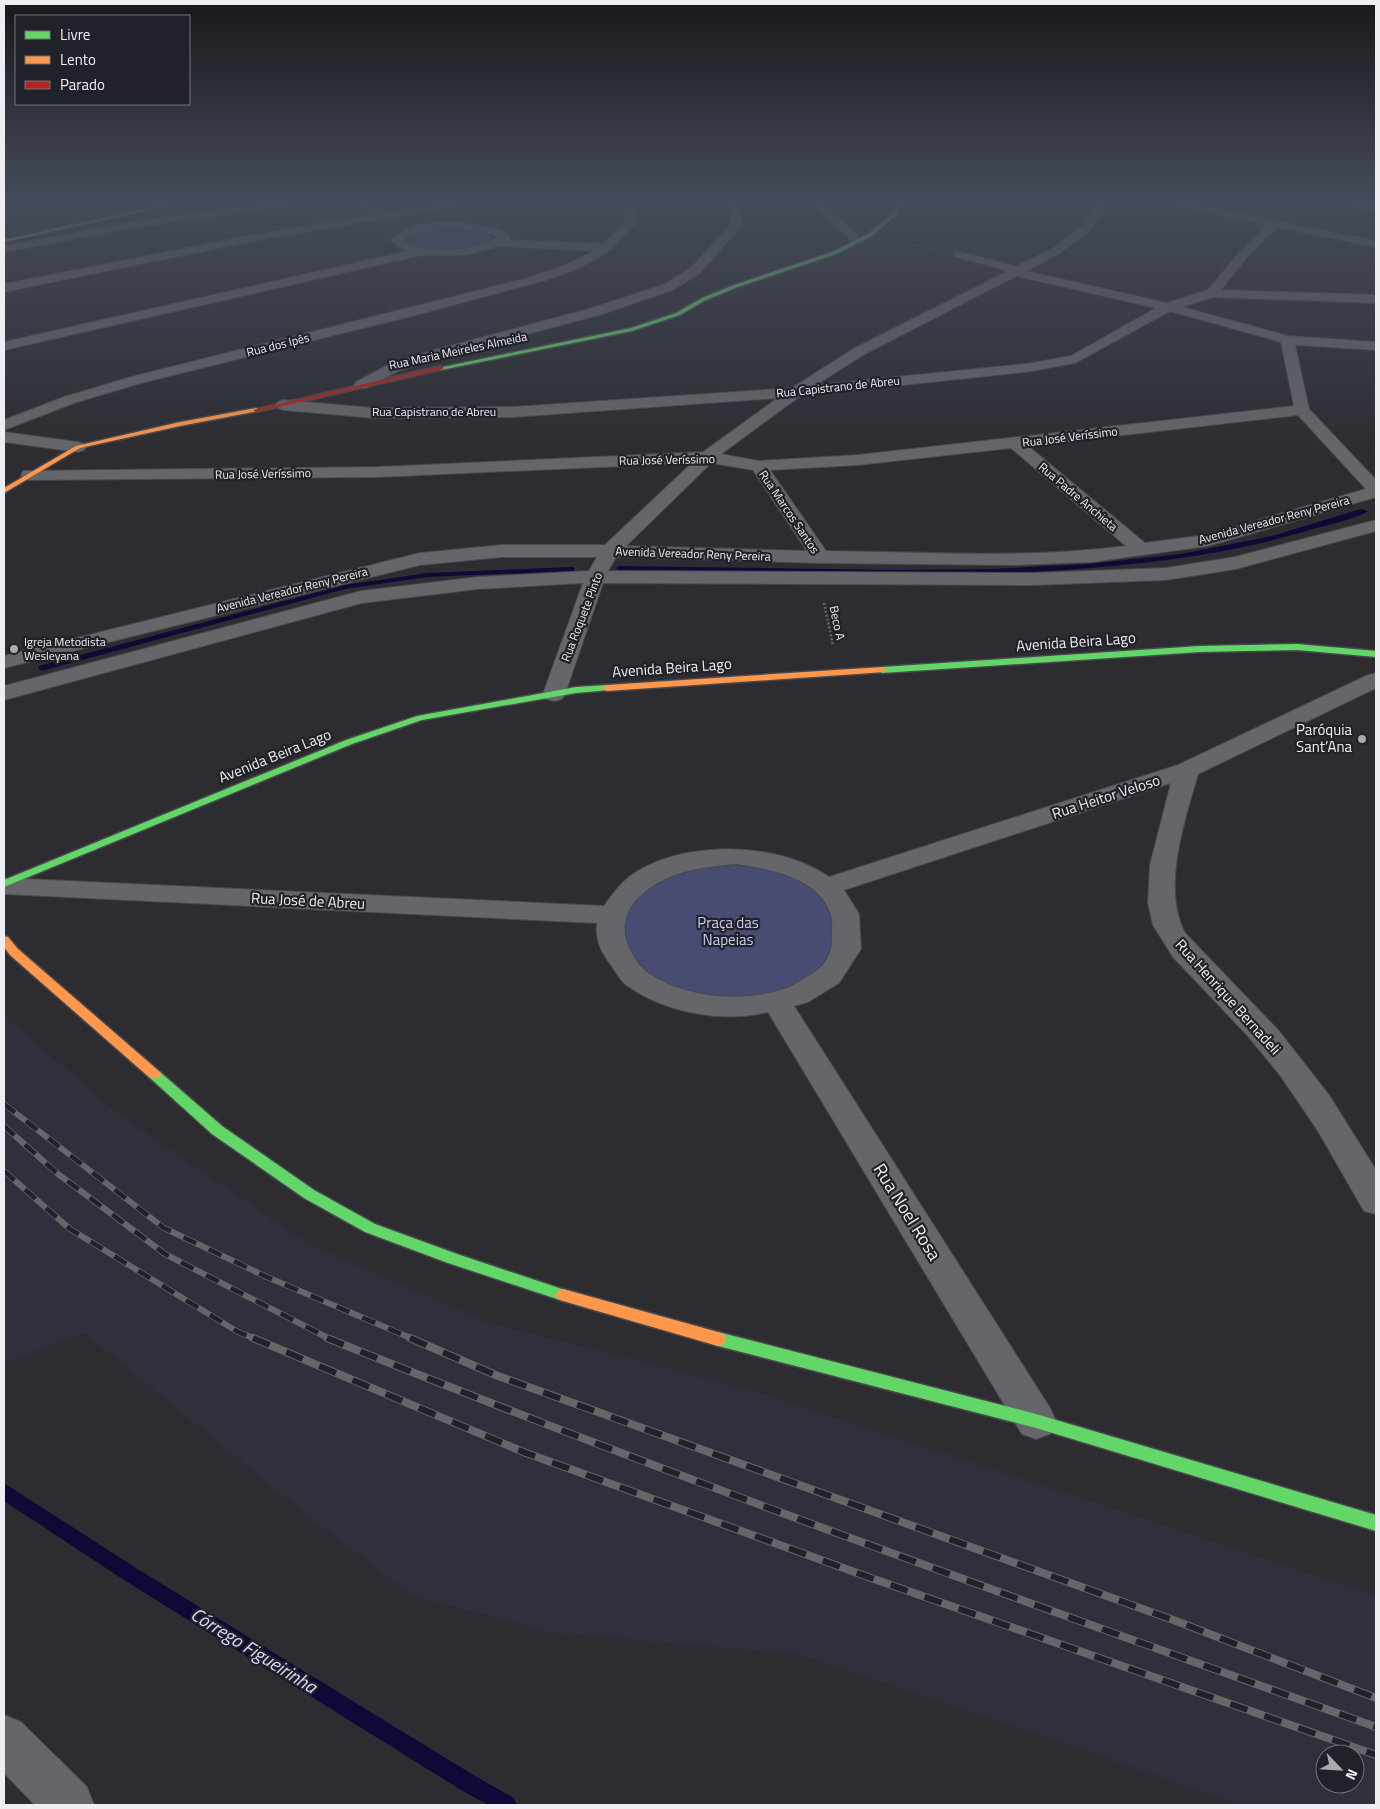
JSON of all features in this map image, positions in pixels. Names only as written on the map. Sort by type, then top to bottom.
[{"type":"street","points":[[4,288],[17,285]]},
{"type":"street","points":[[4,346],[272,285]]},
{"type":"street","name":"Rua dos Ipês","points":[[4,425],[34,412],[129,383],[393,318],[512,285]]},
{"type":"street","points":[[361,385],[393,368],[424,357],[594,312],[672,285]]},
{"type":"street","name":"Rua Maria Meireles Almeida","points":[[4,491],[78,447],[180,424],[283,405],[361,385],[632,329],[678,314],[704,299],[738,285]]},
{"type":"street","name":"Rua Roquete Pinto","points":[[554,694],[595,577],[610,551],[707,457],[796,392],[880,340],[988,285]]},
{"type":"street","points":[[1074,285],[1168,307],[1287,340],[1376,346]]},
{"type":"street","points":[[1212,292],[1218,285]]},
{"type":"street","name":"Rua Capistrano de Abreu","points":[[283,405],[381,413],[505,412],[796,392],[1026,368],[1074,359],[1168,307],[1212,292],[1376,299]]},
{"type":"street","points":[[1287,340],[1302,410],[1376,491]]},
{"type":"street","name":"Rua José Veríssimo","points":[[29,475],[310,474],[707,457],[759,466],[858,460],[1302,410]]},
{"type":"street","points":[[4,437],[78,447]]},
{"type":"street","name":"Rua Padre Anchieta","points":[[1015,443],[1142,550]]},
{"type":"street","name":"Rua Marcos Santos","points":[[759,466],[820,558]]},
{"type":"street","name":"Avenida Vereador Reny Pereira","points":[[31,685],[9,661],[420,559],[502,551],[610,551],[820,558],[1092,556],[1208,540],[1376,491]]},
{"type":"street","name":"Avenida Vereador Reny Pereira","points":[[4,693],[361,597],[436,586],[524,579],[595,577],[1036,579],[1166,574],[1236,563],[1376,524]]},
{"type":"street","name":"Avenida Beira Lago","points":[[4,885],[391,726],[420,718],[576,690],[838,671],[1200,649],[1297,647],[1376,654]]},
{"type":"street","name":"Rua Heitor Veloso","points":[[825,887],[1187,770],[1376,680]]},
{"type":"street","name":"Rua Henrique Bernadeli","points":[[1187,770],[1178,800],[1160,885],[1162,910],[1170,933],[1210,980],[1276,1049],[1330,1123],[1376,1201]]},
{"type":"street","points":[[737,856],[770,861],[800,871],[825,887],[842,906],[849,928],[847,951],[834,972],[810,990],[777,1002],[731,1008],[703,1006],[667,996],[638,981],[619,960],[610,938],[612,915],[624,895],[645,878],[672,865],[704,858],[737,856]]},
{"type":"street","name":"Rua José de Abreu","points":[[4,885],[612,915]]},
{"type":"street","points":[[4,940],[14,952],[217,1130],[309,1194],[370,1228],[453,1259],[566,1296],[779,1356],[1036,1421],[1376,1523]]},
{"type":"street","name":"Rua Noel Rosa","points":[[777,1002],[1036,1421]]},
{"type":"street","points":[[4,1739],[69,1805]]},
{"type":"path","name":"Beco A","points":[[819,579],[838,671]]},
{"type":"shaded area","points":[[4,1016],[120,1115],[308,1244],[489,1323],[759,1392],[1376,1596],[1376,1805],[1239,1805],[803,1655],[549,1632],[411,1595],[293,1504],[85,1333],[4,1363]]},
{"type":"green space","name":"Praça das Napeias","points":[[697,862],[768,864],[824,894],[842,940],[811,982],[742,1003],[666,992],[620,954],[619,908],[637,887]]},
{"type":"waterway","points":[[619,568],[901,572],[995,571],[1088,567],[1181,556],[1273,538],[1364,511]]},
{"type":"waterway","points":[[42,668],[345,587],[427,575],[571,569]]},
{"type":"waterway","name":"Córrego Figueirinha","points":[[4,1491],[130,1574],[468,1783],[507,1805]]},
{"type":"railway","points":[[4,1104],[164,1228],[267,1277],[413,1339]]},
{"type":"railway","points":[[4,1126],[58,1174],[165,1254],[330,1339]]},
{"type":"railway","points":[[4,1171],[70,1229],[238,1332],[256,1339]]},
{"type":"railway","points":[[253,1338],[526,1453],[871,1578],[1376,1755]]},
{"type":"railway","points":[[327,1338],[457,1390],[718,1489],[1376,1727]]},
{"type":"railway","points":[[410,1338],[498,1376],[1176,1621],[1376,1698]]},
{"type":"traffic: fast","points":[[441,368],[632,329],[678,314],[704,299],[738,285]]},
{"type":"traffic: fast","points":[[882,670],[1200,649],[1297,647],[1376,654]]},
{"type":"traffic: fast","points":[[4,884],[349,742],[420,718],[576,690],[607,688]]},
{"type":"traffic: fast","points":[[155,1075],[217,1130],[309,1194],[370,1228],[453,1259],[563,1295]]},
{"type":"traffic: fast","points":[[718,1339],[1036,1421],[1376,1523]]},
{"type":"traffic: slow","points":[[4,491],[78,447],[180,424],[256,410]]},
{"type":"traffic: slow","points":[[607,688],[882,670]]},
{"type":"traffic: slow","points":[[4,940],[14,952],[155,1075]]},
{"type":"traffic: slow","points":[[563,1295],[718,1339]]},
{"type":"traffic: jam","points":[[256,410],[441,368]]},
{"type":"place","name":"Igreja Metodista Wesleyana","points":[[14,649]]},
{"type":"place","name":"Paróquia Sant’Ana","points":[[1362,739]]}]
